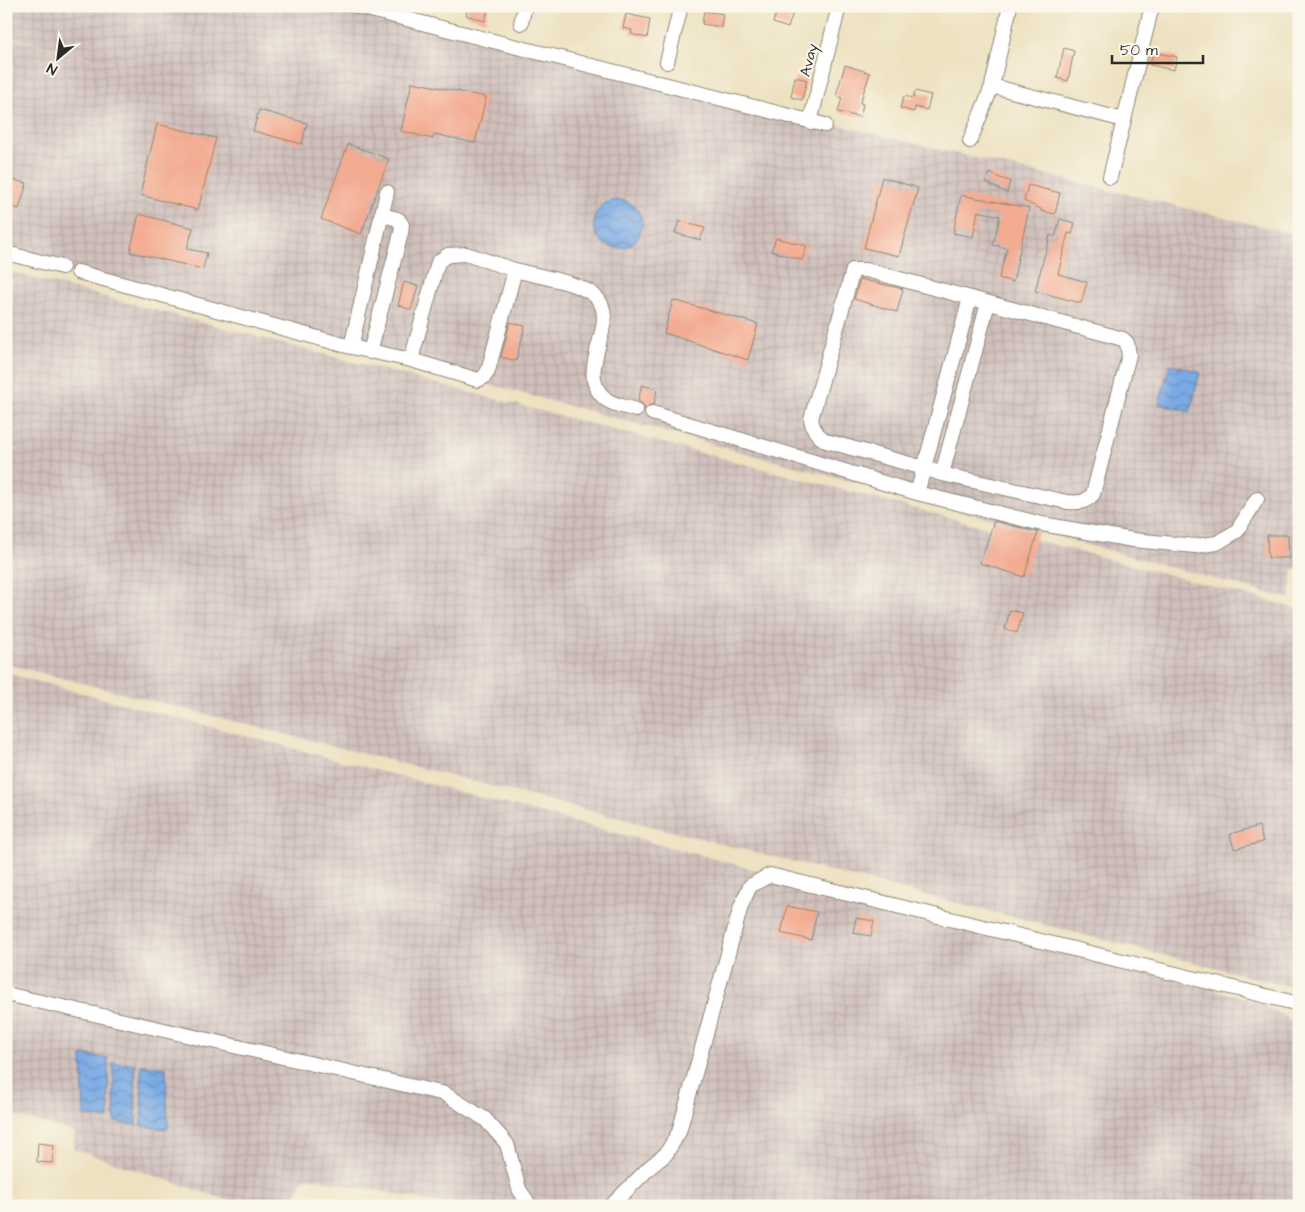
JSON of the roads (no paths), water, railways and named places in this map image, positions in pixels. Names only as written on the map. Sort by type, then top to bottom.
[{"type":"street","points":[[355,6],[825,125]]},
{"type":"street","points":[[521,23],[525,6]]},
{"type":"street","points":[[668,62],[681,6]]},
{"type":"street","name":"Avay","points":[[810,122],[839,6]]},
{"type":"street","points":[[970,141],[992,86],[1010,6]]},
{"type":"street","points":[[1110,177],[1152,6]]},
{"type":"street","points":[[992,86],[1124,120]]},
{"type":"street","points":[[351,347],[387,192]]},
{"type":"street","points":[[370,352],[402,225],[398,218],[382,215]]},
{"type":"street","points":[[6,253],[62,267]]},
{"type":"street","points":[[411,360],[438,262],[448,254],[466,254],[515,270],[571,284],[596,296],[602,307],[605,319],[595,358],[593,377],[598,390],[609,401],[636,410]]},
{"type":"street","points":[[78,272],[351,347],[411,360],[478,380],[484,377],[488,371],[515,270]]},
{"type":"street","points":[[853,270],[866,270],[970,298],[1123,339],[1127,343],[1129,355],[1093,494],[1088,500],[1080,503],[1067,502],[942,474],[826,441],[818,436],[813,429],[811,419],[853,270]]},
{"type":"street","points":[[917,493],[970,298]]},
{"type":"street","points":[[942,474],[988,303]]},
{"type":"street","points":[[652,413],[917,493],[1042,524],[1132,540],[1195,546],[1217,543],[1237,531],[1257,499]]},
{"type":"street","points":[[611,1206],[650,1167],[666,1154],[679,1132],[742,906],[750,886],[770,875],[1299,1004]]},
{"type":"street","points":[[6,994],[445,1094],[485,1119],[507,1144],[519,1189],[530,1206]]},
{"type":"water","points":[[613,200],[623,200],[635,207],[642,219],[642,229],[635,241],[623,248],[613,248],[605,244],[598,237],[594,229],[594,219],[598,211],[605,204]]},
{"type":"water","points":[[1170,364],[1200,372],[1190,412],[1159,404]]},
{"type":"water","points":[[82,1055],[108,1058],[109,1119],[84,1116]]},
{"type":"water","points":[[113,1063],[135,1064],[136,1125],[115,1122]]},
{"type":"water","points":[[141,1065],[166,1068],[168,1129],[142,1126]]}]
